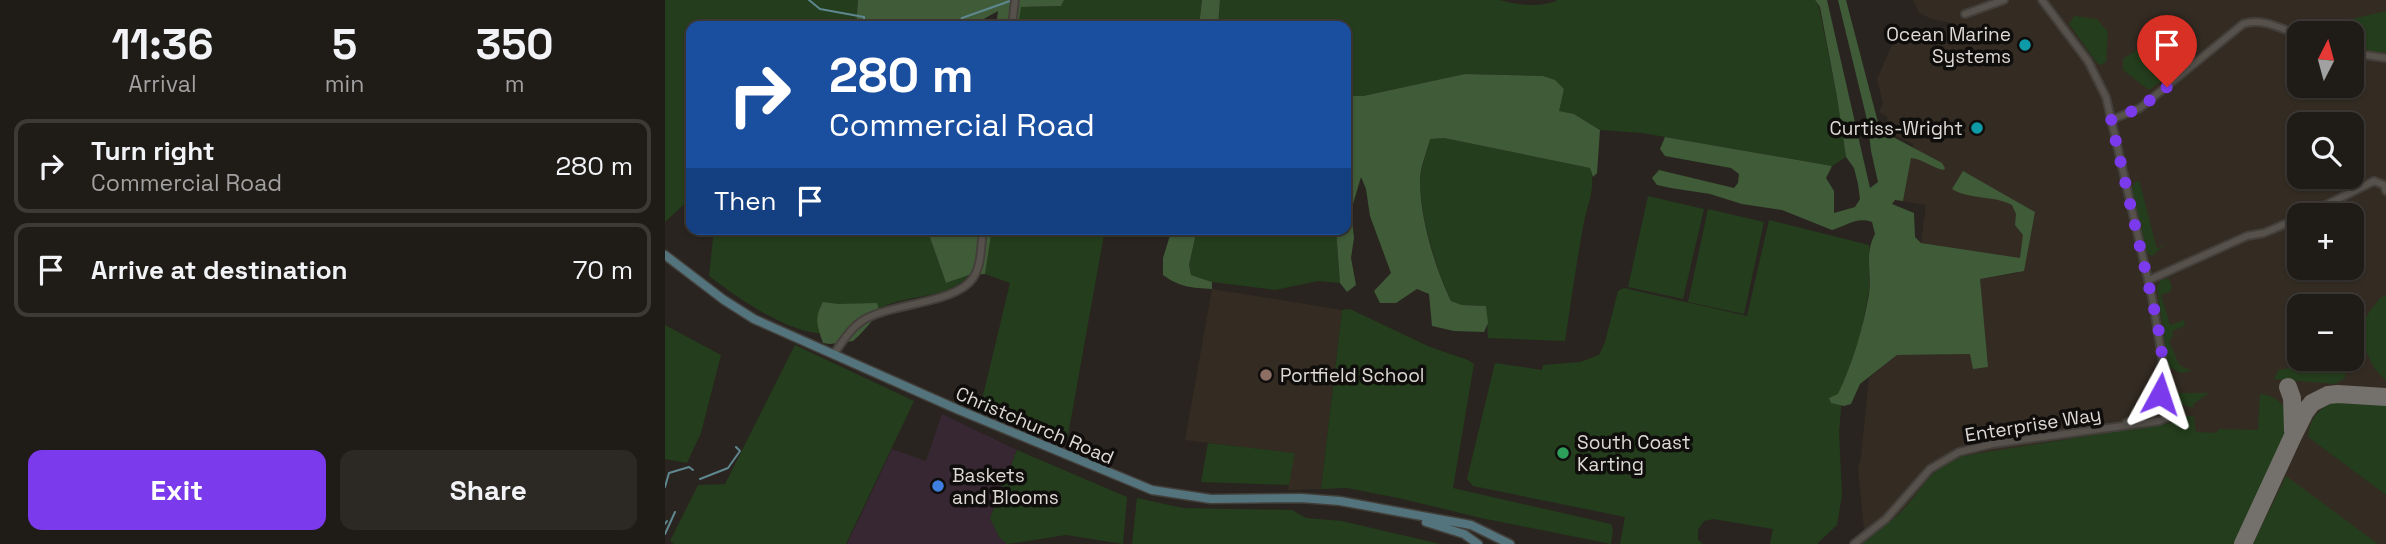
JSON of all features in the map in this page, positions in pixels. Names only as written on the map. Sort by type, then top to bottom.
[{"type":"main road","name":"Christchurch Road","points":[[665,255],[754,319],[1062,454],[1152,490],[1211,499],[1301,498],[1340,502],[1471,525],[1510,544]]},
{"type":"main road","points":[[1412,514],[1464,534],[1478,544]]},
{"type":"main road","name":"Christchurch Road","points":[[1426,517],[1471,533],[1487,544]]},
{"type":"street","points":[[1013,21],[1015,0]]},
{"type":"street","points":[[1965,14],[2004,0]]},
{"type":"street","points":[[2042,0],[2088,61],[2106,97],[2158,326],[2165,376],[2174,411],[2166,418],[2157,415],[2154,410],[2165,376]]},
{"type":"street","points":[[2111,120],[2140,108],[2243,24],[2259,22],[2287,31]]},
{"type":"street","points":[[2364,55],[2386,58]]},
{"type":"street","points":[[2329,203],[2374,181],[2384,186],[2386,191]]},
{"type":"street","points":[[2148,280],[2246,236],[2264,233],[2287,223]]},
{"type":"street","points":[[834,354],[851,330],[864,320],[955,292],[967,284],[975,276],[982,235]]},
{"type":"street","points":[[2156,402],[2166,398],[2172,401]]},
{"type":"street","name":"Enterprise Way","points":[[2119,427],[2138,418],[2156,402]]},
{"type":"street","name":"Enterprise Way","points":[[1854,544],[1886,519],[1930,469],[1959,452],[1992,444],[2166,418]]},
{"type":"shaded area","points":[[1913,0],[2386,0],[2386,544],[1862,544],[1865,541],[1858,468],[1869,378],[1897,355],[1970,354],[1980,279],[2018,273],[1965,250],[1921,243],[1926,205],[1903,201],[1913,144],[1883,130],[1888,117],[1879,112],[1883,104],[1877,79],[1893,43],[1943,31],[1949,32],[1954,24],[1929,18],[1919,12]]},
{"type":"shaded area","name":"Portfield School","points":[[1212,289],[1342,310],[1321,489],[1288,490],[1294,453],[1185,440]]},
{"type":"shaded area","name":"Baskets and Blooms","points":[[942,414],[1017,450],[990,518],[999,537],[1007,544],[847,544],[892,449],[926,461]]},
{"type":"green space","points":[[665,0],[858,0],[856,21],[686,21],[686,203],[665,222]]},
{"type":"green space","points":[[858,0],[1064,0],[1061,6],[1021,7],[1019,21],[997,21],[998,11],[980,21],[856,21]]},
{"type":"green space","points":[[1064,0],[1202,0],[1200,21],[1019,21],[1020,7],[1061,6]]},
{"type":"green space","points":[[1202,0],[1220,0],[1218,21],[1200,21]]},
{"type":"green space","points":[[1220,0],[1500,0],[1529,5],[1558,0],[1815,0],[1819,7],[1837,97],[1846,157],[1832,166],[1642,133],[1600,130],[1574,114],[1558,111],[1564,89],[1543,76],[1466,74],[1363,96],[1351,96],[1351,21],[1218,21]]},
{"type":"green space","points":[[1815,0],[1827,0],[1870,188],[1878,182],[1868,124],[1838,0],[1846,0],[1880,130],[1942,163],[1945,168],[1940,169],[1911,158],[1903,201],[1895,200],[1892,204],[1914,213],[1915,237],[1921,243],[2020,258],[2023,235],[2015,225],[2016,214],[2012,205],[1966,195],[1952,189],[1963,171],[2035,212],[2024,271],[1980,279],[1988,367],[1973,369],[1970,354],[1897,355],[1860,384],[1851,404],[1844,406],[1831,403],[1829,398],[1838,394],[1853,358],[1864,320],[1870,286],[1870,248],[1875,234],[1872,222],[1857,221],[1832,230],[1782,210],[1657,185],[1652,178],[1659,170],[1734,188],[1738,183],[1739,174],[1731,168],[1665,156],[1660,149],[1665,137],[1832,166],[1826,178],[1834,191],[1834,213],[1855,207],[1860,199],[1858,184],[1854,168],[1846,157],[1820,7]]},
{"type":"green space","points":[[2386,11],[2386,52],[2377,53],[2364,48],[2364,21],[2344,21]]},
{"type":"green space","points":[[2074,16],[2097,19],[2108,32],[2106,62],[2101,65],[2097,63],[2069,24]]},
{"type":"green space","points":[[2137,50],[2142,51],[2164,79],[2149,90],[2123,70],[2123,59]]},
{"type":"green space","points":[[1465,74],[1543,76],[1555,80],[1564,89],[1559,111],[1574,114],[1600,130],[1597,173],[1593,177],[1590,168],[1444,138],[1430,139],[1420,181],[1429,243],[1451,301],[1462,305],[1486,306],[1488,323],[1484,332],[1454,331],[1432,326],[1429,294],[1417,289],[1396,303],[1380,303],[1374,291],[1391,273],[1370,216],[1366,189],[1361,177],[1351,211],[1351,96],[1363,96]]},
{"type":"green space","points":[[1430,138],[1444,138],[1590,168],[1592,190],[1580,241],[1565,341],[1488,338],[1486,306],[1462,305],[1451,301],[1430,242],[1421,195],[1420,181]]},
{"type":"green space","points":[[2139,180],[2157,249],[2166,244],[2152,256],[2147,253],[2132,188]]},
{"type":"green space","points":[[1648,196],[1704,209],[1683,299],[1628,287]]},
{"type":"green space","points":[[1708,209],[1764,222],[1744,314],[1688,302]]},
{"type":"green space","points":[[1351,211],[1354,238],[1351,258],[1356,285],[1347,292],[1340,283],[1336,235],[1351,235]]},
{"type":"green space","points":[[1769,220],[1869,245],[1869,291],[1860,339],[1843,384],[1839,433],[1842,495],[1837,525],[1817,544],[1770,544],[1773,529],[1713,519],[1704,521],[1698,530],[1698,540],[1703,544],[1620,544],[1625,517],[1473,486],[1467,479],[1495,363],[1542,370],[1543,365],[1580,362],[1599,355],[1618,291],[1624,288],[1747,316]]},
{"type":"green space","points":[[713,235],[929,235],[946,283],[969,275],[954,287],[878,308],[838,331],[823,333],[806,331],[771,317],[709,276]]},
{"type":"green space","points":[[929,235],[991,235],[985,274],[969,275],[946,283]]},
{"type":"green space","points":[[991,235],[1104,235],[1067,441],[980,408],[1010,283],[985,274]]},
{"type":"green space","points":[[1170,235],[1196,235],[1189,265],[1191,275],[1212,282],[1212,289],[1186,286],[1163,275],[1163,258]]},
{"type":"green space","points":[[1196,235],[1336,235],[1340,283],[1318,281],[1275,290],[1212,282],[1191,275],[1189,265]]},
{"type":"green space","points":[[2162,278],[2169,279],[2172,287],[2171,291],[2161,295],[2170,325],[2184,320],[2185,326],[2172,331],[2173,336],[2169,341],[2179,365],[2192,371],[2180,373],[2168,366],[2157,287]]},
{"type":"green space","points":[[2386,295],[2386,381],[2375,369],[2364,348],[2364,319],[2380,298]]},
{"type":"green space","points":[[823,302],[877,303],[879,310],[853,341],[823,343],[817,318]]},
{"type":"green space","points":[[1350,309],[1430,347],[1474,364],[1453,488],[1611,524],[1611,544],[1347,488],[1321,489],[1342,310]]},
{"type":"green space","points":[[665,325],[721,355],[701,433],[687,463],[665,459]]},
{"type":"green space","points":[[795,345],[914,401],[846,544],[674,544],[670,541],[698,485],[725,484]]},
{"type":"green space","points":[[2279,370],[2346,371],[2345,378],[2335,384],[2274,379]]},
{"type":"green space","points":[[2173,393],[2209,393],[2193,404],[2193,408],[2180,404]]},
{"type":"green space","points":[[2260,394],[2270,396],[2281,404],[2287,417],[2286,429],[2275,461],[2234,544],[1862,544],[1887,525],[1937,470],[1963,456],[2170,423],[2181,416],[2194,416],[2196,432],[2217,433],[2218,429],[2258,430]]},
{"type":"green space","points":[[2341,401],[2386,404],[2386,495],[2308,437],[2314,417],[2328,405]]},
{"type":"green space","points":[[1208,443],[1295,453],[1289,485],[1201,482]]},
{"type":"green space","points":[[1017,450],[1127,497],[1123,544],[1066,535],[1007,544],[999,537],[990,518]]},
{"type":"green space","points":[[2286,476],[2378,544],[2253,544]]},
{"type":"green space","points":[[1137,498],[1183,508],[1292,510],[1306,518],[1342,521],[1440,544],[1132,544]]},
{"type":"waterway","points":[[809,0],[820,9],[864,17],[864,21]]},
{"type":"waterway","points":[[960,21],[1010,1]]},
{"type":"waterway","points":[[700,479],[728,468],[740,451],[736,447]]},
{"type":"waterway","points":[[665,487],[669,473],[689,467],[693,470]]},
{"type":"waterway","points":[[665,534],[675,512]]},
{"type":"taxiway","points":[[2288,387],[2292,398],[2293,431]]},
{"type":"taxiway","points":[[2243,544],[2292,438],[2312,403],[2328,395],[2338,394],[2386,397]]},
{"type":"place","name":"Ocean Marine Systems","points":[[2025,45]]},
{"type":"place","name":"Curtiss-Wright","points":[[1977,128]]},
{"type":"place","name":"Portfield School","points":[[1266,375]]},
{"type":"place","name":"South Coast Karting","points":[[1563,453]]},
{"type":"place","name":"Baskets and Blooms","points":[[938,486]]},
{"type":"route","points":[[2160,394],[2165,376],[2158,326],[2111,120],[2140,108],[2167,87]]}]
